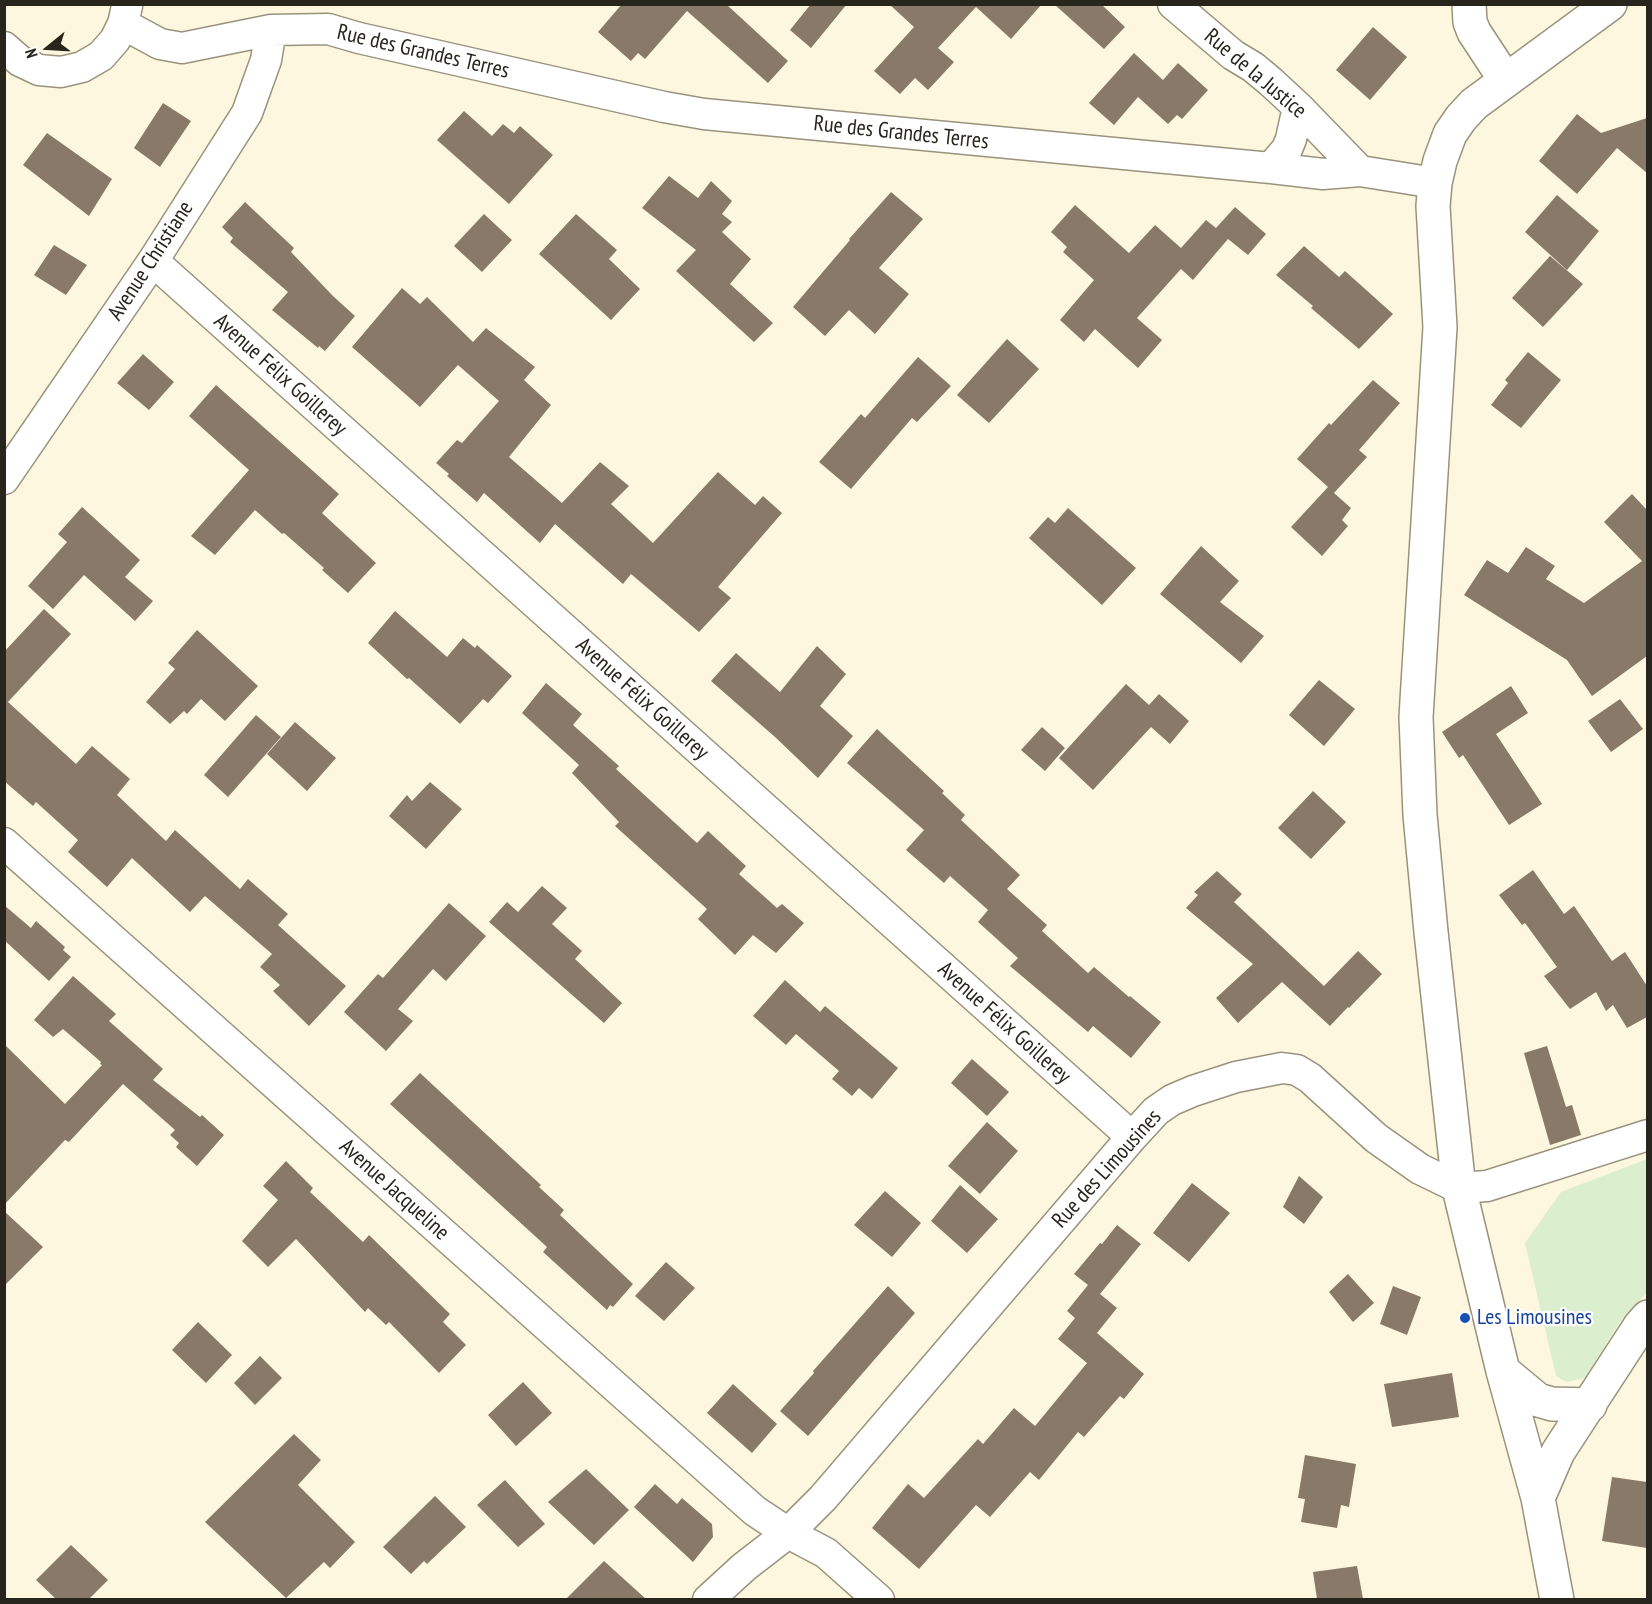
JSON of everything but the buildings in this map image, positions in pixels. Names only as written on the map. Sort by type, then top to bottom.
[{"type":"main road","points":[[1469,4],[1470,22],[1474,32],[1497,67],[1508,79]]},
{"type":"main road","points":[[1557,1599],[1538,1498],[1503,1371],[1459,1188],[1421,827],[1416,717],[1440,327],[1433,206],[1440,161],[1450,134],[1474,104],[1610,4]]},
{"type":"main road","points":[[1538,1498],[1558,1452],[1647,1317]]},
{"type":"main road","points":[[1503,1371],[1538,1400],[1552,1404],[1590,1405]]},
{"type":"street","name":"Rue de la Justice","points":[[1173,4],[1233,56],[1253,67],[1299,107],[1360,171]]},
{"type":"street","name":"Rue des Grandes Terres","points":[[4,47],[20,61],[39,70],[61,72],[82,67],[100,56],[115,40],[125,14],[159,44],[182,48],[333,17],[359,38],[652,105],[704,114],[1323,174],[1360,171],[1435,183]]},
{"type":"street","name":"Avenue Christiane","points":[[4,479],[153,261],[247,113],[266,60],[271,30]]},
{"type":"street","points":[[1271,168],[1287,149],[1299,107]]},
{"type":"street","name":"Avenue Félix Goillerey","points":[[153,261],[1132,1137]]},
{"type":"street","name":"Avenue Jacqueline","points":[[4,843],[755,1511],[788,1533],[826,1553],[879,1599]]},
{"type":"street","name":"Rue des Limousines","points":[[708,1599],[788,1533],[823,1498],[1132,1137],[1156,1111],[1172,1100],[1236,1077],[1282,1068],[1297,1070],[1310,1078],[1376,1138],[1420,1169],[1459,1188]]},
{"type":"street","points":[[1459,1188],[1487,1186],[1647,1135]]},
{"type":"green space","points":[[1647,1159],[1647,1292],[1620,1322],[1585,1378],[1566,1382],[1556,1376],[1525,1243],[1561,1192]]},
{"type":"place","name":"Les Limousines","points":[[1465,1318]]}]
